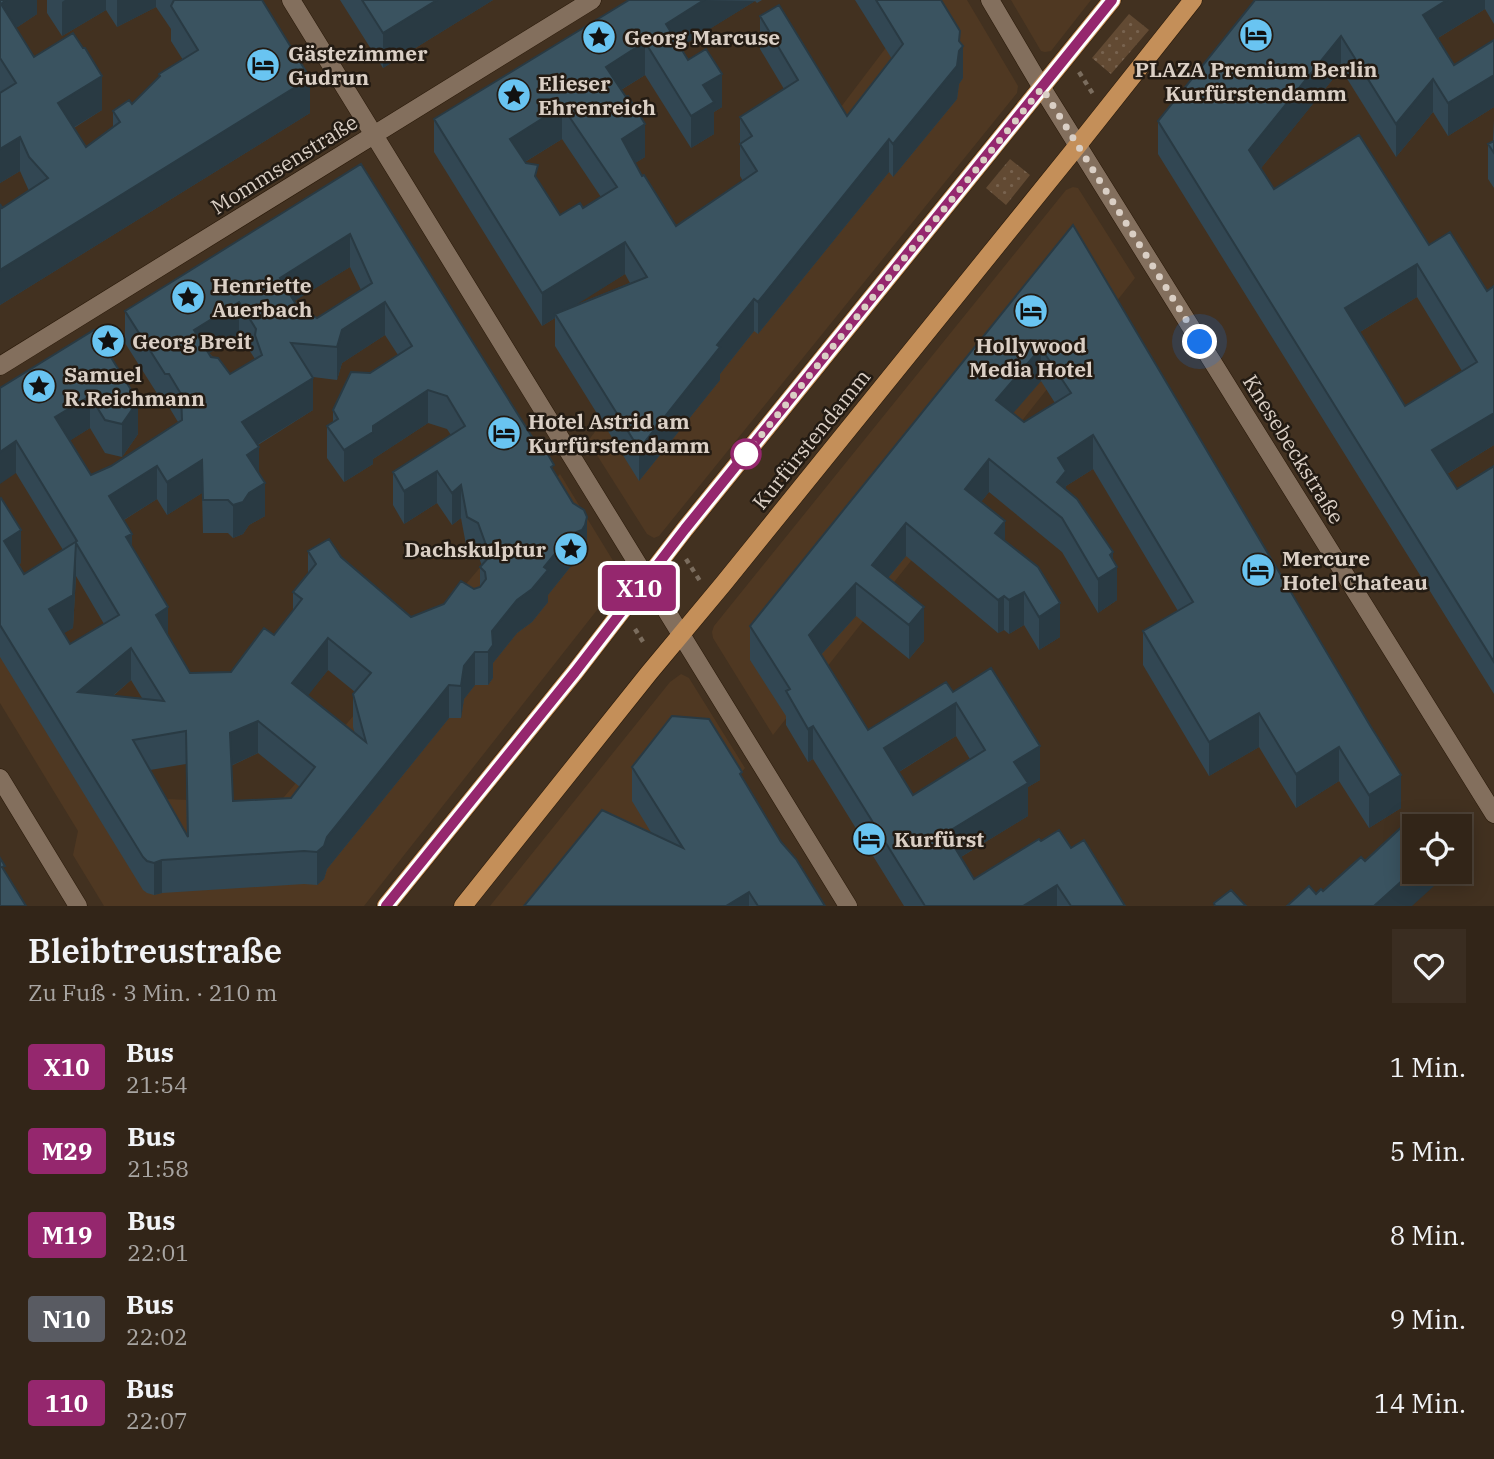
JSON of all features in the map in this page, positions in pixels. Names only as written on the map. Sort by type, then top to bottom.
[{"type":"main road","name":"Kurfürstendamm","points":[[386,906],[1112,0]]},
{"type":"main road","name":"Kurfürstendamm","points":[[463,906],[1193,0]]},
{"type":"street","points":[[291,0],[848,906]]},
{"type":"street","name":"Mommsenstraße","points":[[0,366],[592,0]]},
{"type":"street","name":"Knesebeckstraße","points":[[990,0],[1042,88],[1494,814]]},
{"type":"street","points":[[0,778],[78,906]]},
{"type":"path","points":[[1079,71],[1096,98]]},
{"type":"path","points":[[686,558],[703,586]]},
{"type":"path","points":[[632,625],[650,652]]},
{"type":"shaded area","points":[[871,0],[967,0],[1018,86],[1017,93],[659,536],[654,538],[647,534],[588,441],[894,37]]},
{"type":"shaded area","points":[[1011,0],[1091,0],[1051,51],[1045,52],[1041,51]]},
{"type":"shaded area","points":[[1129,14],[1149,30],[1111,74],[1092,58]]},
{"type":"shaded area","points":[[1010,159],[1030,175],[1006,205],[986,188]]},
{"type":"shaded area","points":[[1078,188],[1135,278],[773,735],[713,638],[714,626],[1066,190]]},
{"type":"shaded area","points":[[560,474],[623,577],[364,906],[104,906],[73,855],[78,831],[0,703],[0,540],[166,799],[278,804]]},
{"type":"shaded area","points":[[681,674],[689,678],[745,768],[634,906],[490,906],[670,682]]},
{"type":"building","points":[[0,0],[6,0],[1,4],[34,57],[73,33],[102,76],[58,103],[86,147],[120,122],[113,111],[129,100],[132,104],[159,74],[198,50],[171,6],[174,0],[262,0],[310,78],[0,270],[0,204],[2,208],[48,178],[29,157],[20,137],[0,149],[0,93],[16,83],[0,58]]},
{"type":"building","points":[[362,0],[437,0],[383,33]]},
{"type":"building","points":[[629,0],[704,0],[666,24],[688,60],[706,49],[722,74],[703,85],[714,102],[691,116],[645,42],[606,67],[645,124],[622,139],[642,176],[644,175],[676,226],[757,171],[740,144],[752,136],[740,117],[798,80],[760,16],[779,5],[847,116],[903,44],[876,0],[941,0],[960,31],[959,41],[963,46],[959,51],[957,66],[893,144],[889,139],[758,302],[754,299],[717,345],[720,347],[639,449],[555,314],[647,277],[625,242],[542,293],[434,119]],"holes":[[[562,106],[617,187],[583,208],[580,203],[560,215],[535,176],[538,165],[526,163],[510,139]]]},
{"type":"building","points":[[1255,0],[1447,0],[1423,15],[1454,65],[1494,40],[1494,75],[1448,103],[1433,79],[1396,124],[1341,36],[1249,150],[1274,189],[1359,135],[1429,245],[1450,232],[1487,291],[1494,286],[1494,413],[1432,450],[1457,489],[1494,466],[1494,662],[1158,121]],"holes":[[[1417,264],[1477,362],[1405,406],[1345,308]]]},
{"type":"building","points":[[1494,141],[1494,153],[1488,144]]},
{"type":"building","points":[[361,164],[539,448],[543,446],[554,465],[551,467],[573,503],[584,510],[587,517],[582,530],[571,534],[544,567],[548,570],[532,589],[517,600],[492,631],[493,645],[488,652],[475,652],[464,666],[461,686],[449,685],[317,852],[162,860],[154,863],[147,861],[0,625],[0,499],[21,530],[4,541],[24,574],[77,541],[16,441],[0,452],[0,388],[94,330],[138,401],[122,424],[105,420],[90,396],[55,417],[91,475],[111,466],[182,420],[181,394],[125,311]],"holes":[[[350,234],[372,283],[317,318],[300,311],[280,278]],[[239,302],[256,329],[255,335],[262,355],[230,374],[218,358],[211,357],[194,330]],[[385,302],[412,346],[370,373],[351,372],[333,410],[338,419],[327,426],[344,450],[373,432],[373,426],[428,390],[447,396],[465,426],[393,472],[404,491],[437,471],[452,493],[461,485],[467,517],[478,523],[490,556],[480,567],[485,572],[486,579],[480,587],[474,589],[461,581],[444,604],[411,617],[341,557],[329,539],[308,551],[316,564],[293,592],[302,599],[274,635],[264,628],[231,672],[190,673],[156,615],[168,607],[126,537],[132,534],[109,496],[157,466],[167,482],[202,460],[203,500],[228,500],[233,505],[243,502],[249,493],[265,483],[247,455],[259,447],[242,422],[313,378],[291,343],[337,347],[342,330]],[[76,543],[119,615],[70,644],[49,609],[73,595]],[[328,638],[371,673],[353,694],[366,742],[292,683]],[[131,648],[164,701],[78,692]],[[258,721],[315,767],[291,798],[233,801],[230,733]],[[186,731],[188,837],[133,740]]]},
{"type":"building","points":[[1073,225],[1401,775],[1369,795],[1339,747],[1296,774],[1259,713],[1209,742],[1143,631],[1193,602],[1093,435],[1058,458],[1066,471],[1057,482],[1077,499],[1113,552],[1110,555],[1117,567],[1098,579],[1062,518],[989,459],[965,489],[1005,521],[995,533],[1038,567],[1060,603],[1039,617],[1024,592],[1009,600],[1004,596],[998,600],[906,523],[872,565],[924,607],[909,625],[856,583],[809,635],[868,730],[946,682],[953,692],[991,668],[1040,746],[1014,762],[1028,783],[946,833],[974,879],[1039,839],[1041,841],[1059,830],[1071,848],[1084,840],[1125,906],[1071,906],[1057,885],[1023,906],[925,906],[813,726],[808,729],[786,691],[790,689],[750,626]],"holes":[[[1041,348],[1071,393],[1024,422],[996,400]],[[956,703],[985,750],[913,795],[884,748]]]},
{"type":"building","points":[[672,716],[709,719],[781,842],[796,859],[825,906],[758,906],[749,892],[726,906],[524,906],[602,810],[683,848],[632,767]]},
{"type":"building","points":[[1402,827],[1402,881],[1374,906],[1287,906],[1309,886],[1316,894],[1321,889],[1323,891],[1361,857],[1365,861]]},
{"type":"building","points":[[0,858],[5,866],[2,867],[26,906],[0,906]]},
{"type":"building","points":[[1231,890],[1246,906],[1215,906],[1214,903]]},
{"type":"bus line","name":"X10","points":[[386,906],[575,672],[685,529],[1112,0]]},
{"type":"place","name":"PLAZA Premium Berlin Kurfürstendamm","points":[[1256,35]]},
{"type":"place","name":"Georg Marcuse","points":[[599,37]]},
{"type":"place","name":"Gästezimmer Gudrun","points":[[263,65]]},
{"type":"place","name":"Elieser Ehrenreich","points":[[514,95]]},
{"type":"place","name":"Henriette Auerbach","points":[[188,297]]},
{"type":"place","name":"Hollywood Media Hotel","points":[[1031,311]]},
{"type":"place","name":"Georg Breit","points":[[108,341]]},
{"type":"place","name":"Samuel R.Reichmann","points":[[39,386]]},
{"type":"place","name":"Hotel Astrid am Kurfürstendamm","points":[[504,433]]},
{"type":"place","name":"Dachskulptur","points":[[571,549]]},
{"type":"place","name":"Mercure Hotel Chateau","points":[[1258,570]]},
{"type":"place","name":"Kurfürst","points":[[869,839]]},
{"type":"route","points":[[746,454],[1042,88],[1200,342]]}]
